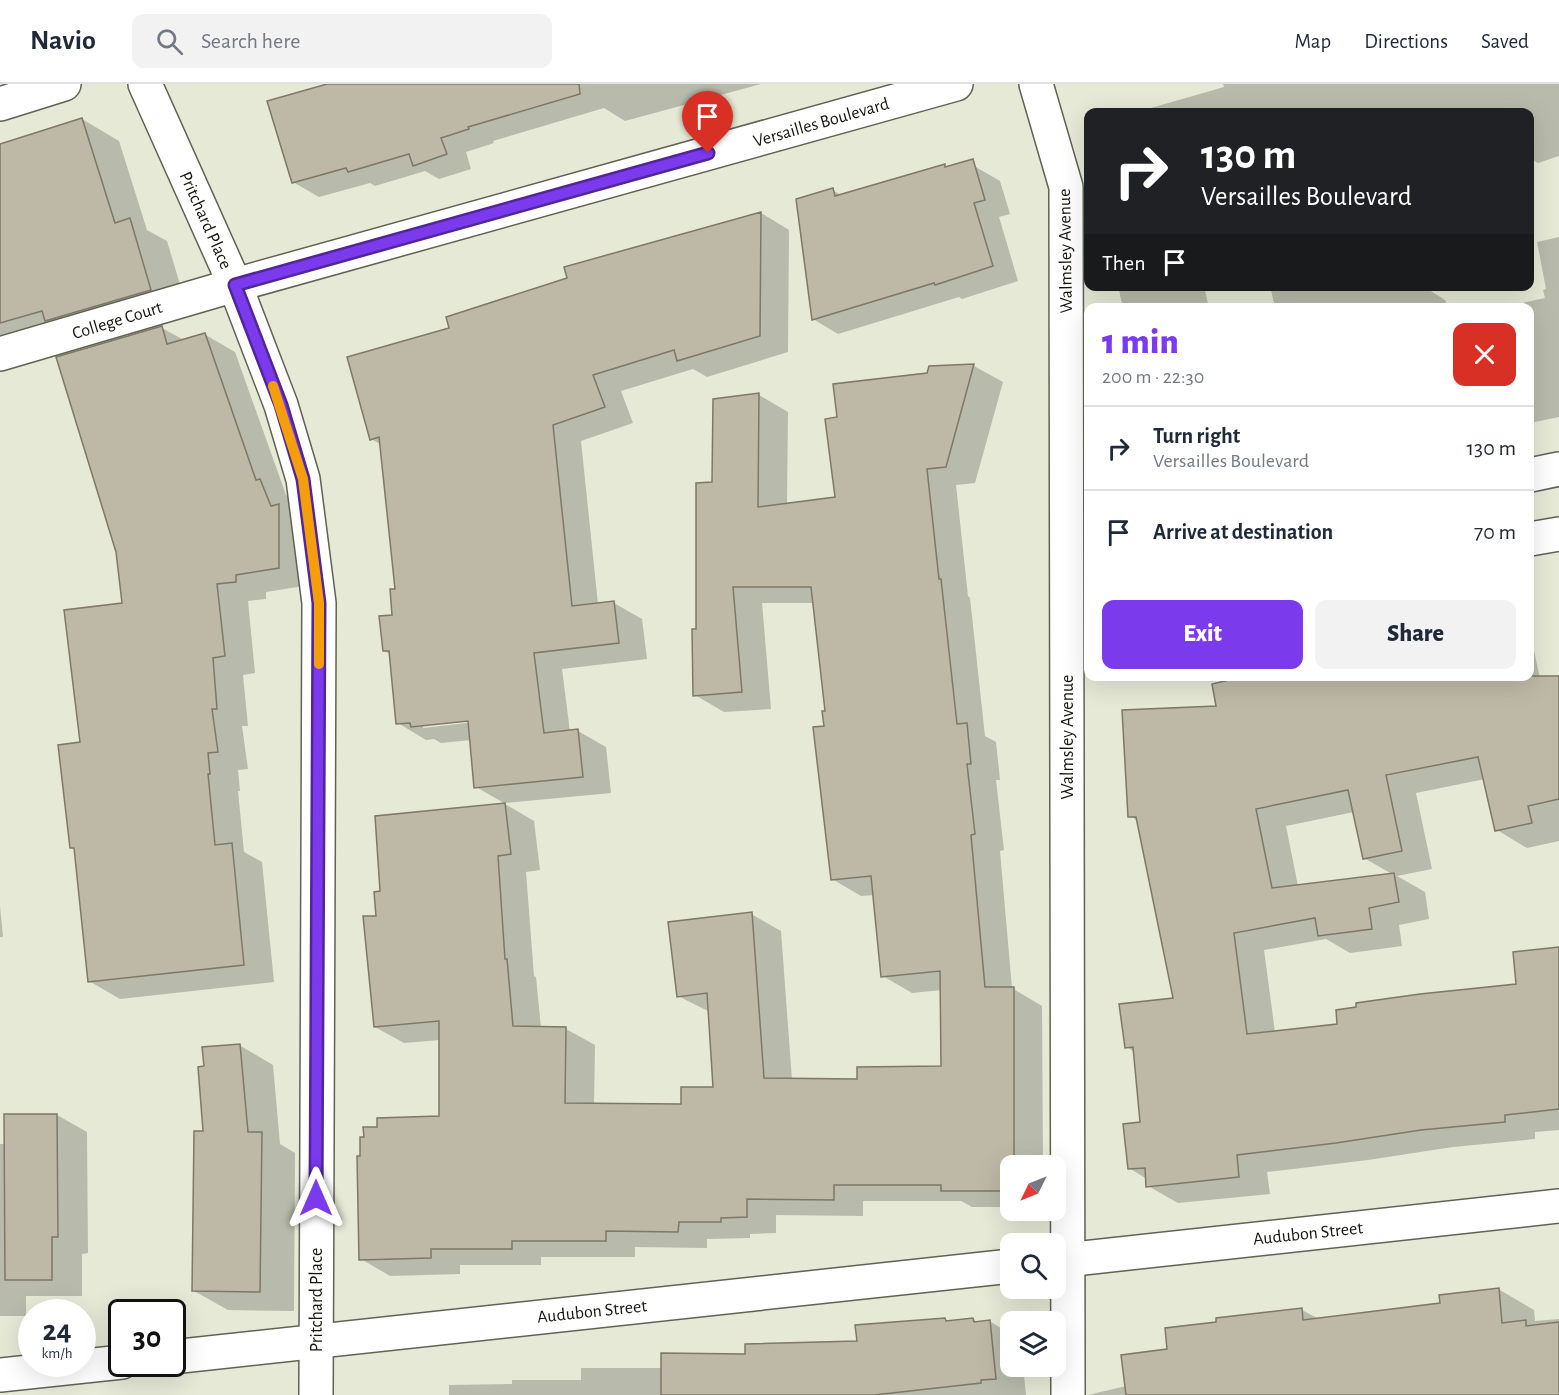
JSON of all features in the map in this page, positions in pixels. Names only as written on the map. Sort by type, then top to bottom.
[{"type":"street","points":[[0,104],[64,84]]},
{"type":"street","name":"Pritchard Place","points":[[145,84],[235,285],[281,405],[303,479],[319,603],[316,1395]]},
{"type":"street","name":"Versailles Boulevard","points":[[235,285],[956,84]]},
{"type":"street","name":"Walmsley Avenue","points":[[1036,84],[1066,187],[1078,569],[1063,1233]]},
{"type":"street","name":"College Court","points":[[0,354],[235,285]]},
{"type":"street","points":[[1534,474],[1559,468]]},
{"type":"street","points":[[1534,538],[1559,534]]},
{"type":"street","name":"Audubon Street","points":[[1066,1260],[1559,1206]]},
{"type":"street","name":"Audubon Street","points":[[186,1355],[1000,1267]]},
{"type":"street","name":"Walmsley Avenue","points":[[1064,1299],[1068,1395]]},
{"type":"street","points":[[0,1375],[108,1363]]},
{"type":"building","points":[[327,84],[579,84],[580,94],[468,127],[469,129],[441,138],[447,154],[413,166],[409,154],[348,172],[346,168],[292,183],[267,101]]},
{"type":"building","points":[[82,118],[115,223],[130,218],[151,290],[45,321],[42,311],[0,323],[0,144]]},
{"type":"building","points":[[973,159],[985,200],[974,203],[993,266],[812,320],[796,199],[833,188],[835,196],[945,164],[945,167]]},
{"type":"building","points":[[761,212],[760,336],[677,361],[674,350],[593,375],[605,407],[553,425],[572,606],[614,601],[619,643],[534,653],[544,733],[578,729],[583,777],[474,788],[468,721],[411,727],[410,723],[396,724],[389,651],[383,651],[379,616],[392,615],[390,589],[395,589],[379,437],[370,440],[347,357],[449,328],[446,317],[567,278],[564,267]]},
{"type":"building","points":[[162,326],[167,344],[205,333],[256,480],[260,479],[271,506],[279,504],[279,568],[236,575],[236,582],[217,584],[225,656],[213,658],[217,709],[212,709],[218,752],[208,753],[210,774],[208,774],[215,845],[232,843],[244,965],[88,982],[74,848],[70,848],[58,745],[80,742],[64,610],[122,603],[116,552],[56,357]]},
{"type":"building","points":[[974,364],[946,467],[927,469],[957,724],[967,723],[971,764],[967,764],[975,834],[971,835],[985,987],[1014,987],[1014,1155],[1000,1155],[1000,1191],[941,1191],[941,1185],[834,1185],[834,1200],[747,1199],[747,1217],[721,1218],[721,1222],[679,1222],[678,1232],[606,1231],[606,1241],[512,1241],[512,1249],[431,1249],[431,1258],[359,1260],[357,1156],[360,1156],[360,1137],[364,1137],[363,1127],[377,1127],[377,1118],[439,1116],[439,1021],[374,1027],[363,916],[376,916],[374,892],[380,891],[375,816],[505,803],[511,854],[498,856],[505,959],[507,959],[513,1026],[566,1027],[565,1103],[681,1104],[681,1087],[713,1087],[707,993],[677,997],[668,922],[752,912],[764,1078],[857,1079],[857,1067],[941,1066],[940,971],[881,977],[871,876],[831,880],[813,727],[824,726],[822,711],[825,711],[811,587],[733,587],[742,692],[693,696],[692,629],[696,629],[696,483],[712,482],[713,399],[759,393],[758,507],[835,497],[825,419],[837,417],[833,384],[927,373],[929,366]]},
{"type":"building","points":[[1534,676],[1559,676],[1559,799],[1528,806],[1532,823],[1495,831],[1478,757],[1386,775],[1402,851],[1363,859],[1348,790],[1256,809],[1272,888],[1394,873],[1399,902],[1369,908],[1372,929],[1318,936],[1315,918],[1234,933],[1247,1034],[1337,1024],[1336,1010],[1356,1007],[1356,1003],[1516,984],[1513,952],[1559,947],[1559,1109],[1505,1115],[1505,1122],[1421,1130],[1237,1155],[1239,1177],[1146,1187],[1145,1168],[1128,1169],[1123,1124],[1140,1122],[1133,1047],[1125,1048],[1119,1004],[1173,998],[1136,817],[1128,817],[1122,710],[1216,706],[1212,684],[1225,681],[1534,681]]},
{"type":"building","points":[[240,1044],[248,1132],[262,1132],[260,1292],[192,1291],[194,1131],[203,1131],[198,1067],[204,1066],[202,1047]]},
{"type":"building","points":[[4,1114],[57,1114],[58,1237],[52,1237],[52,1280],[5,1280]]},
{"type":"building","points":[[1499,1288],[1502,1323],[1526,1320],[1526,1326],[1559,1322],[1559,1395],[1126,1395],[1121,1355],[1167,1349],[1165,1328],[1216,1322],[1216,1318],[1302,1308],[1303,1320],[1440,1303],[1439,1295]]},
{"type":"building","points":[[945,1318],[946,1321],[973,1318],[974,1322],[990,1320],[996,1379],[981,1380],[981,1383],[874,1395],[661,1395],[661,1353],[745,1354],[745,1344],[857,1341],[855,1325]]},
{"type":"slow traffic","points":[[273,386],[303,479],[319,603],[319,664]]},
{"type":"route","points":[[316,1198],[319,603],[303,479],[281,405],[235,285],[708,153]]}]
